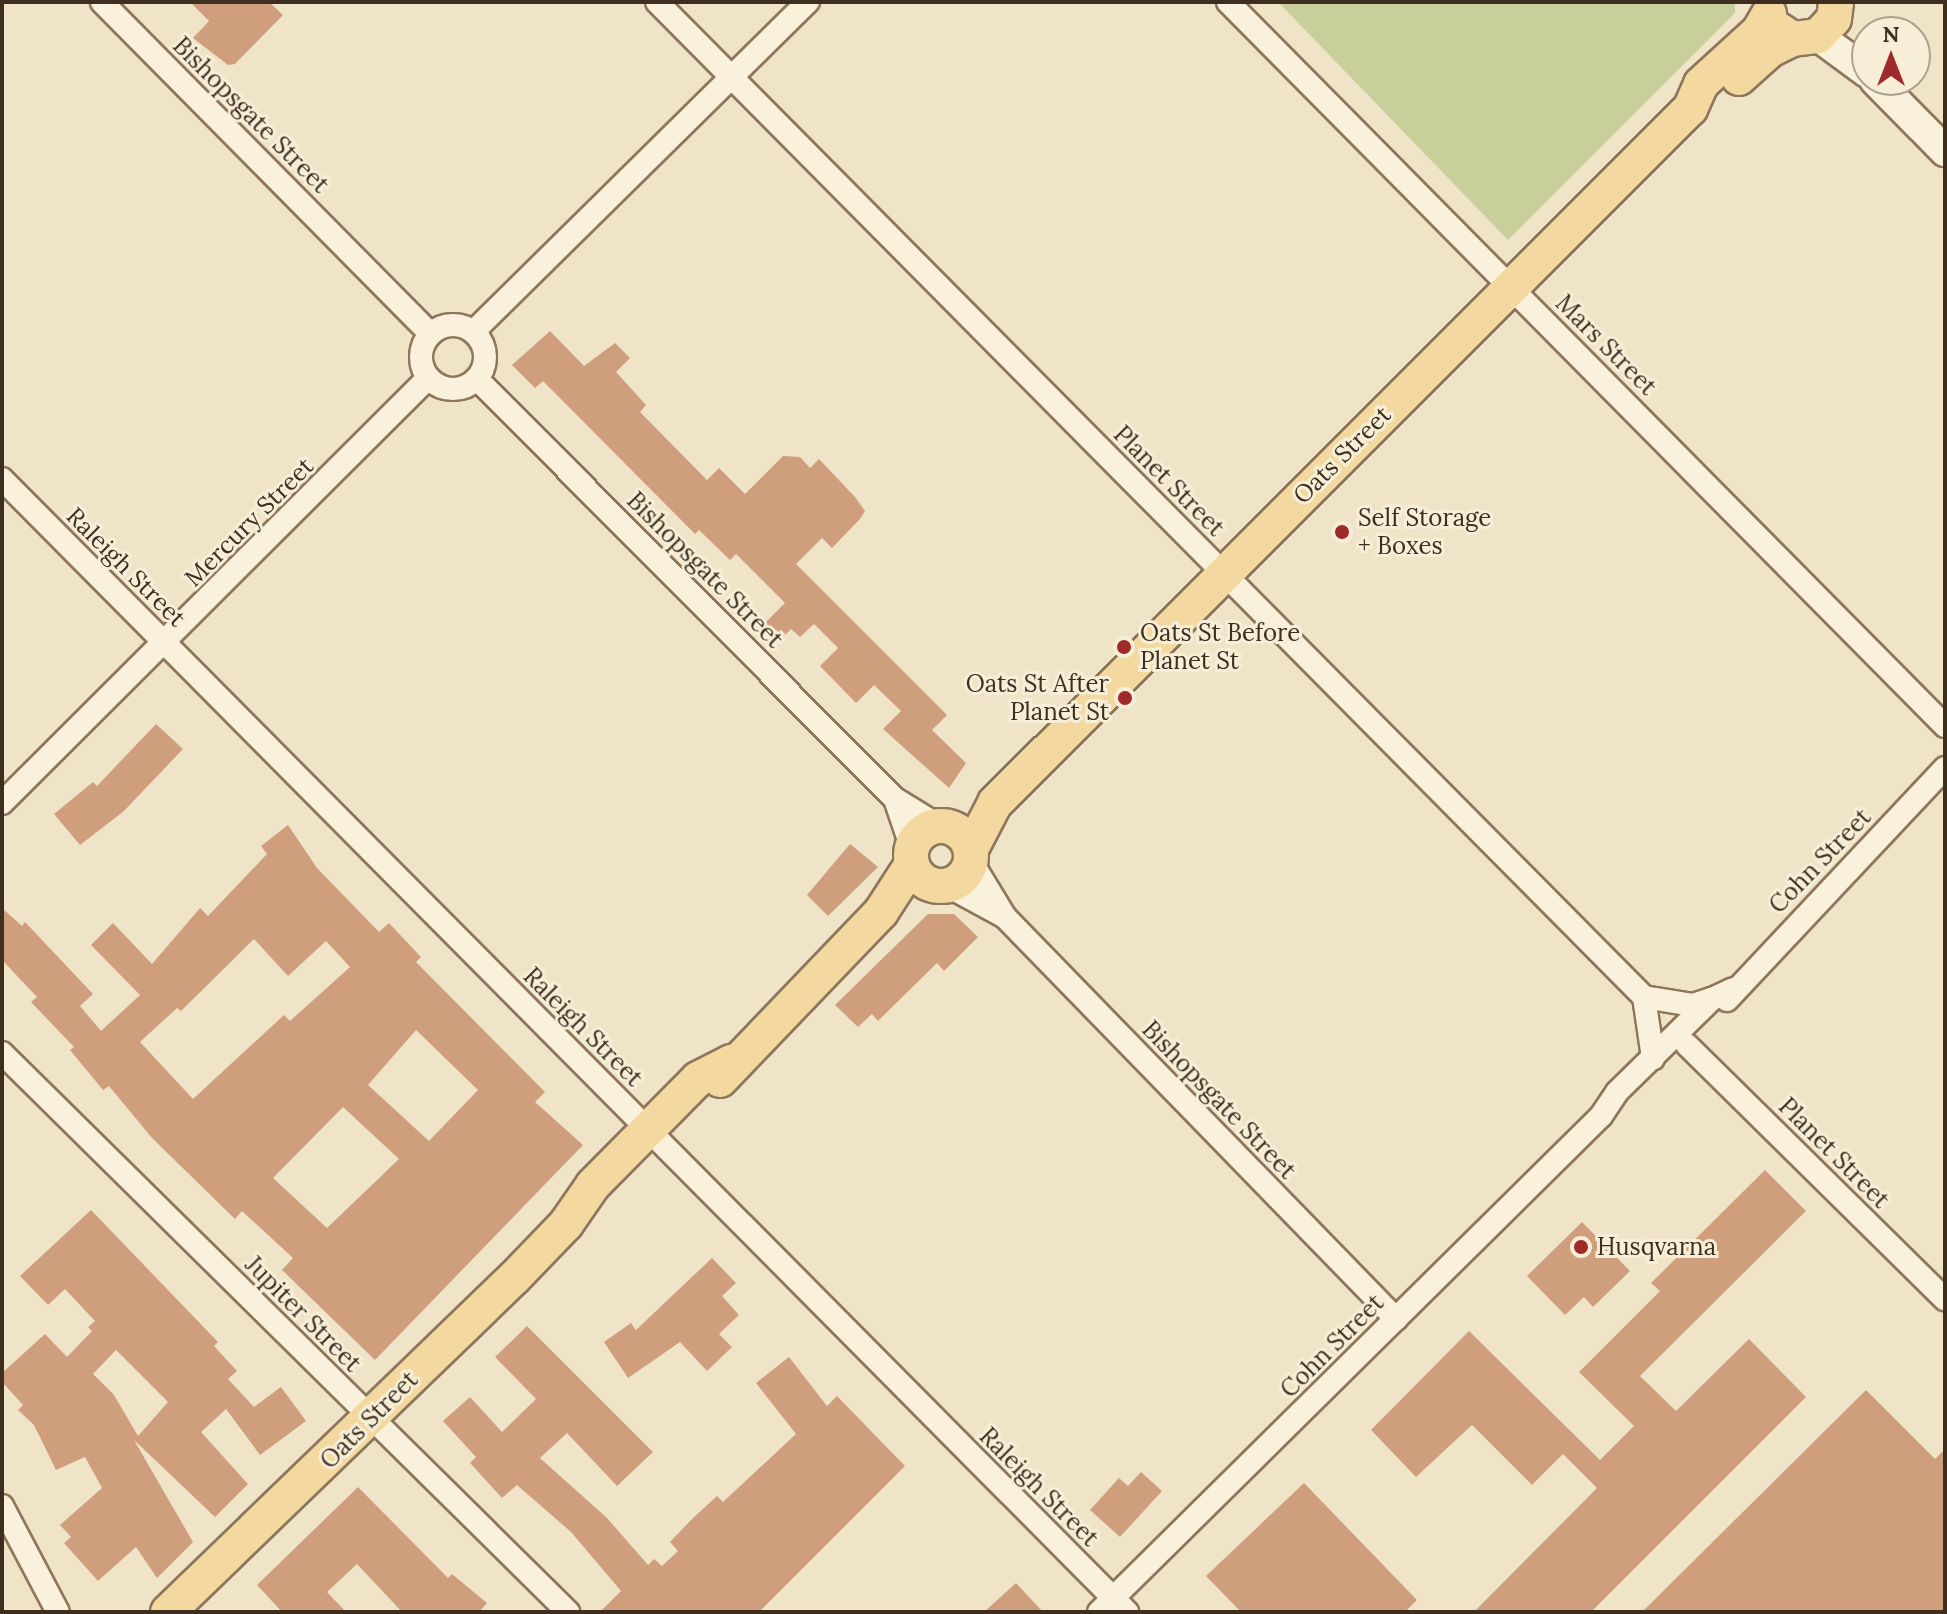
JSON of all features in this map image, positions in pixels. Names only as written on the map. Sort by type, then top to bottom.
[{"type":"main road","name":"Oats Street","points":[[957,840],[1690,109],[1701,84],[1759,31],[1768,8]]},
{"type":"main road","points":[[1768,8],[1777,30],[1826,17]]},
{"type":"main road","name":"Oats Street","points":[[1690,109],[1716,103],[1752,65],[1826,17]]},
{"type":"main road","points":[[921,833],[957,840],[965,876],[926,871],[921,833]]},
{"type":"main road","name":"Oats Street","points":[[168,1612],[372,1418],[566,1224],[593,1185],[706,1099],[732,1062],[926,871]]},
{"type":"street","name":"Bishopsgate Street","points":[[102,2],[430,334]]},
{"type":"street","name":"Planet Street","points":[[657,2],[1644,997]]},
{"type":"street","points":[[474,331],[808,2]]},
{"type":"street","name":"Mars Street","points":[[1228,2],[1945,726]]},
{"type":"street","points":[[1826,17],[1851,50]]},
{"type":"street","points":[[1891,96],[1945,151]]},
{"type":"street","points":[[447,325],[474,331],[485,349],[477,379],[458,389],[428,378],[421,351],[430,334],[447,325]]},
{"type":"street","name":"Mercury Street","points":[[2,803],[428,378]]},
{"type":"street","name":"Bishopsgate Street","points":[[477,379],[895,799],[957,840],[1005,917],[1396,1319]]},
{"type":"street","name":"Raleigh Street","points":[[2,479],[656,1137],[1113,1607]]},
{"type":"street","name":"Cohn Street","points":[[1601,1116],[1621,1107],[1724,1008],[1733,989],[1945,768]]},
{"type":"street","name":"Bishopsgate Street","points":[[895,799],[926,871],[1005,917]]},
{"type":"street","name":"Cohn Street","points":[[1113,1607],[1601,1116],[1712,999],[1733,989]]},
{"type":"street","points":[[1653,1058],[1644,997],[1693,1005],[1712,999]]},
{"type":"street","name":"Planet Street","points":[[1687,1045],[1945,1299]]},
{"type":"street","name":"Jupiter Street","points":[[2,1053],[568,1612]]},
{"type":"street","points":[[2,1506],[58,1612]]},
{"type":"green space","points":[[1278,2],[1735,2],[1735,13],[1508,240]]},
{"type":"building","points":[[190,2],[269,2],[283,15],[235,64],[228,65],[193,38],[209,21]]},
{"type":"building","points":[[550,331],[584,366],[615,343],[630,358],[616,372],[646,405],[640,412],[707,480],[719,468],[745,494],[783,456],[800,457],[810,468],[819,459],[855,497],[865,511],[860,519],[832,548],[822,538],[796,564],[947,715],[932,730],[966,763],[949,788],[883,729],[901,711],[874,685],[856,703],[820,666],[838,648],[814,624],[800,637],[791,629],[779,641],[763,625],[785,603],[736,554],[730,560],[699,530],[695,534],[543,381],[535,388],[512,365]]},
{"type":"building","points":[[156,724],[183,749],[124,811],[80,845],[54,814],[93,782],[97,786]]},
{"type":"building","points":[[288,825],[317,868],[379,932],[389,923],[421,957],[416,962],[545,1092],[535,1102],[583,1145],[375,1360],[282,1270],[293,1258],[242,1211],[235,1219],[152,1138],[109,1086],[103,1090],[70,1050],[74,1047],[31,1002],[37,997],[2,960],[2,908],[22,926],[25,922],[93,994],[80,1006],[101,1031],[140,995],[91,945],[113,923],[152,964],[200,908],[208,916],[267,854],[261,846]],"holes":[[[254,939],[288,976],[326,941],[350,967],[290,1021],[284,1015],[193,1099],[140,1042],[177,1008],[181,1011]],[[416,1030],[478,1090],[429,1141],[368,1085]],[[343,1107],[399,1159],[327,1228],[273,1178]]]},
{"type":"building","points":[[850,844],[878,867],[828,916],[807,895]]},
{"type":"building","points":[[928,914],[954,914],[978,937],[944,971],[937,963],[878,1021],[872,1014],[858,1027],[835,1005]]},
{"type":"building","points":[[1765,1170],[1806,1211],[1640,1376],[1676,1411],[1749,1339],[1806,1397],[1591,1612],[1474,1612],[1597,1488],[1563,1454],[1532,1485],[1472,1425],[1416,1477],[1371,1430],[1469,1331],[1600,1460],[1634,1426],[1579,1372],[1660,1291],[1651,1283]]},
{"type":"building","points":[[91,1210],[218,1342],[214,1346],[237,1371],[228,1379],[254,1407],[281,1387],[306,1421],[260,1455],[226,1409],[201,1432],[248,1484],[215,1517],[134,1440],[193,1542],[157,1578],[136,1547],[98,1581],[64,1543],[71,1537],[60,1525],[102,1488],[85,1457],[56,1470],[34,1425],[18,1410],[23,1405],[2,1382],[2,1373],[45,1334],[67,1357],[92,1331],[88,1327],[95,1321],[65,1289],[48,1305],[20,1276]],"holes":[[[116,1350],[168,1402],[138,1436],[114,1395],[93,1374]]]},
{"type":"building","name":"Husqvarna","points":[[1582,1222],[1630,1271],[1593,1307],[1584,1297],[1565,1315],[1527,1276]]},
{"type":"building","points":[[712,1258],[736,1283],[722,1296],[739,1315],[719,1334],[732,1347],[707,1371],[680,1342],[628,1378],[604,1342],[631,1323],[636,1330]]},
{"type":"building","points":[[527,1326],[653,1452],[617,1486],[567,1433],[540,1458],[607,1518],[648,1565],[654,1559],[662,1566],[678,1551],[670,1542],[692,1519],[717,1496],[723,1502],[796,1434],[756,1383],[789,1357],[827,1406],[837,1396],[905,1466],[759,1612],[600,1612],[621,1591],[571,1532],[517,1485],[502,1498],[470,1463],[476,1457],[443,1421],[470,1397],[502,1432],[536,1399],[495,1357]]},
{"type":"building","points":[[1866,1390],[1935,1459],[1945,1449],[1945,1612],[1642,1612]]},
{"type":"building","points":[[1141,1472],[1162,1491],[1120,1537],[1090,1510],[1119,1478],[1128,1486]]},
{"type":"building","points":[[1304,1483],[1417,1600],[1405,1612],[1241,1612],[1206,1576]]},
{"type":"building","points":[[358,1487],[448,1578],[452,1574],[487,1603],[479,1612],[402,1612],[357,1564],[327,1592],[346,1612],[282,1612],[257,1585]]},
{"type":"building","points":[[1016,1583],[1043,1612],[984,1612]]},
{"type":"place","name":"Self Storage + Boxes","points":[[1342,532]]},
{"type":"place","name":"Oats St Before Planet St","points":[[1124,647]]},
{"type":"place","name":"Oats St After Planet St","points":[[1125,698]]},
{"type":"place","name":"Husqvarna","points":[[1581,1247]]}]
